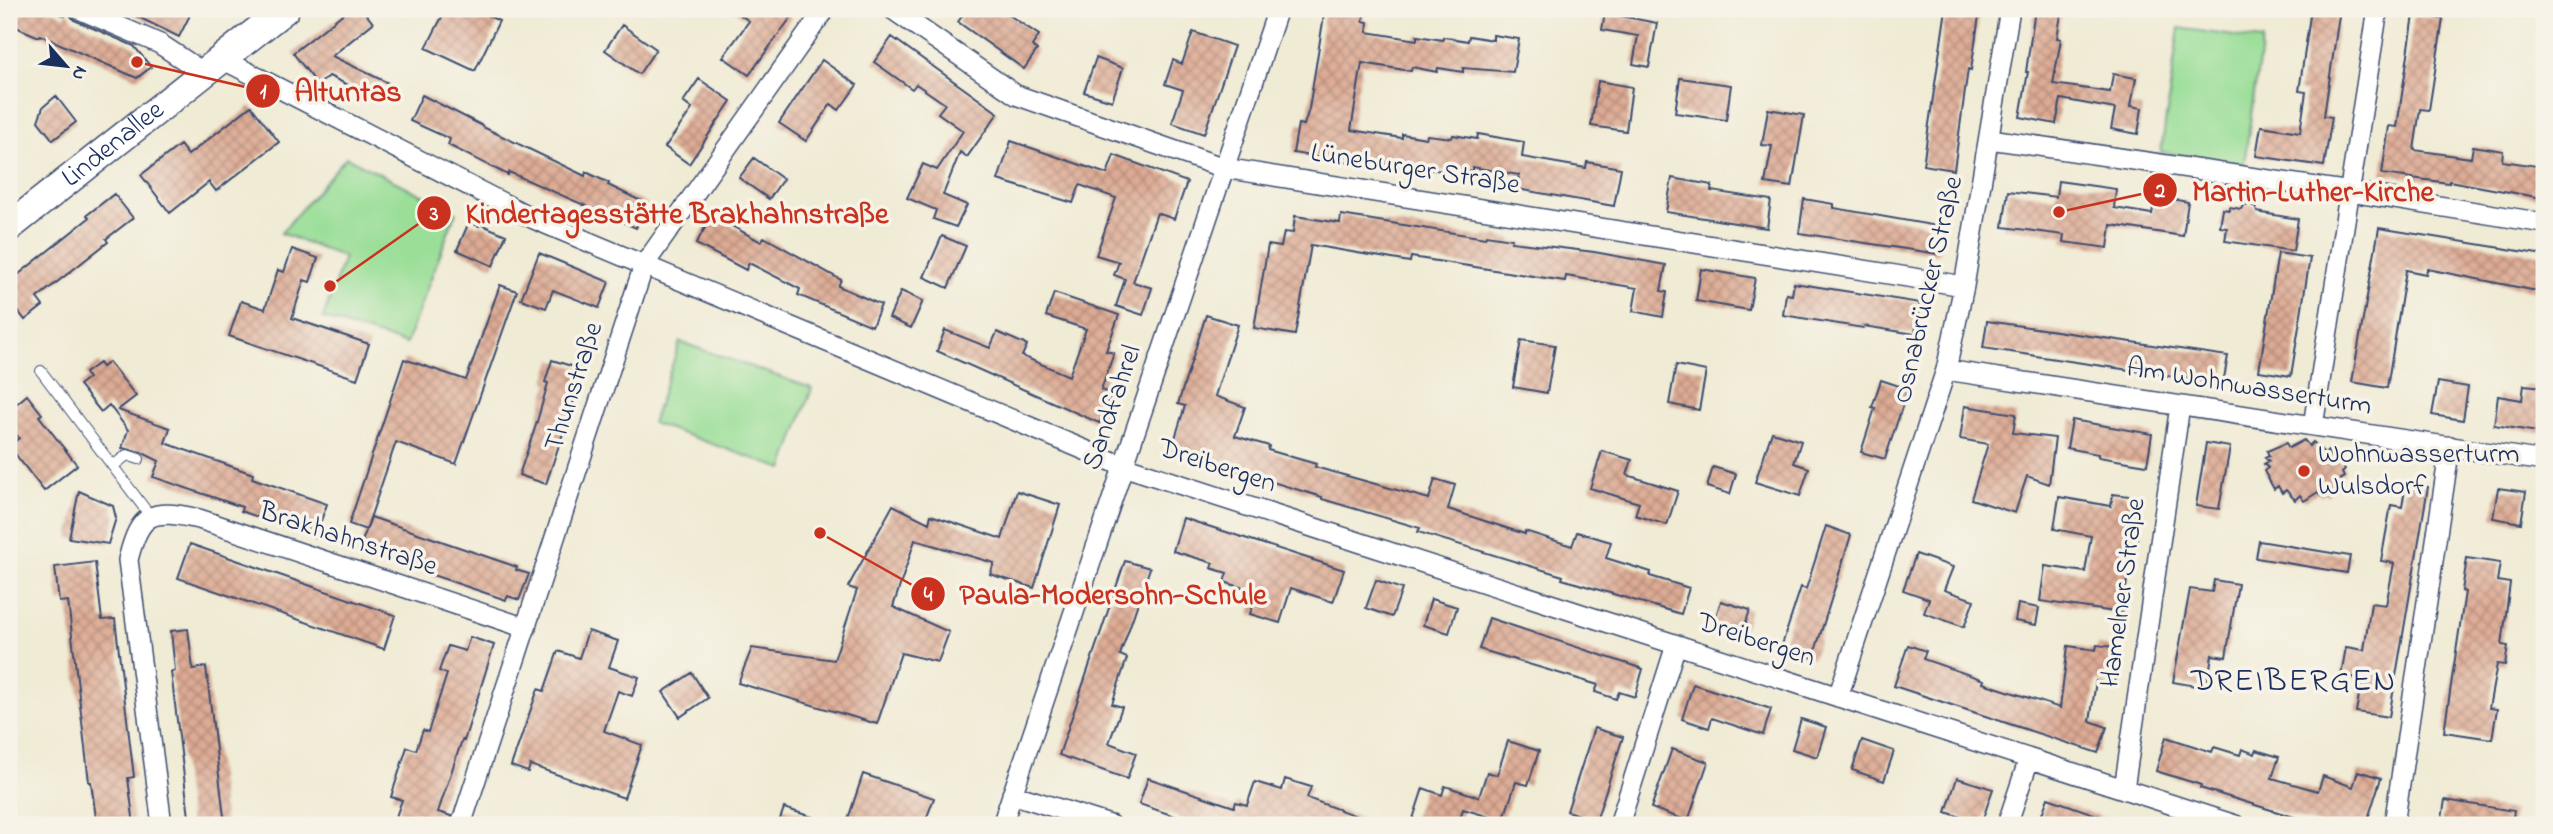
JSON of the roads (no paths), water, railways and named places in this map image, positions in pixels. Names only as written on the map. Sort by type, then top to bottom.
[{"type":"street","name":"Dreibergen","points":[[79,9],[213,66],[534,219],[1123,466],[2235,825]]},
{"type":"street","name":"Lindenallee","points":[[9,227],[285,9]]},
{"type":"street","name":"Thunstraße","points":[[461,825],[644,265],[825,9]]},
{"type":"street","name":"Lüneburger Straße","points":[[892,9],[1016,96],[1224,169],[1964,286]]},
{"type":"street","name":"Sandfahrel","points":[[1002,825],[1278,9]]},
{"type":"street","name":"Osnabrücker Straße","points":[[1838,697],[1946,370],[1964,286],[2010,9]]},
{"type":"street","points":[[2313,426],[2378,9]]},
{"type":"street","points":[[1990,139],[2544,223]]},
{"type":"street","name":"Am Wohnwasserturm","points":[[1946,370],[2544,461]]},
{"type":"street","name":"Hamelner Straße","points":[[2124,789],[2180,406]]},
{"type":"street","points":[[2394,825],[2449,446]]},
{"type":"street","name":"Brakhahnstraße","points":[[151,516],[170,513],[198,519],[526,628]]},
{"type":"street","points":[[151,516],[135,533],[128,560],[162,825]]},
{"type":"street","points":[[1619,825],[1676,645]]},
{"type":"street","points":[[2007,825],[2029,759]]},
{"type":"street","points":[[1012,794],[1110,825]]},
{"type":"lane","points":[[41,371],[151,516]]},
{"type":"lane","points":[[113,466],[127,455],[139,458]]},
{"type":"place","name":"Altuntas","points":[[137,62]]},
{"type":"place","name":"Martin-Luther-Kirche","points":[[2059,212]]},
{"type":"place","name":"Kindertagesstätte Brakhahnstraße","points":[[330,286]]},
{"type":"place","name":"Wohnwasserturm Wulsdorf","points":[[2304,471]]},
{"type":"place","name":"Paula-Modersohn-Schule","points":[[820,533]]},
{"type":"district","name":"DREIBERGEN","points":[[2294,682]]}]
